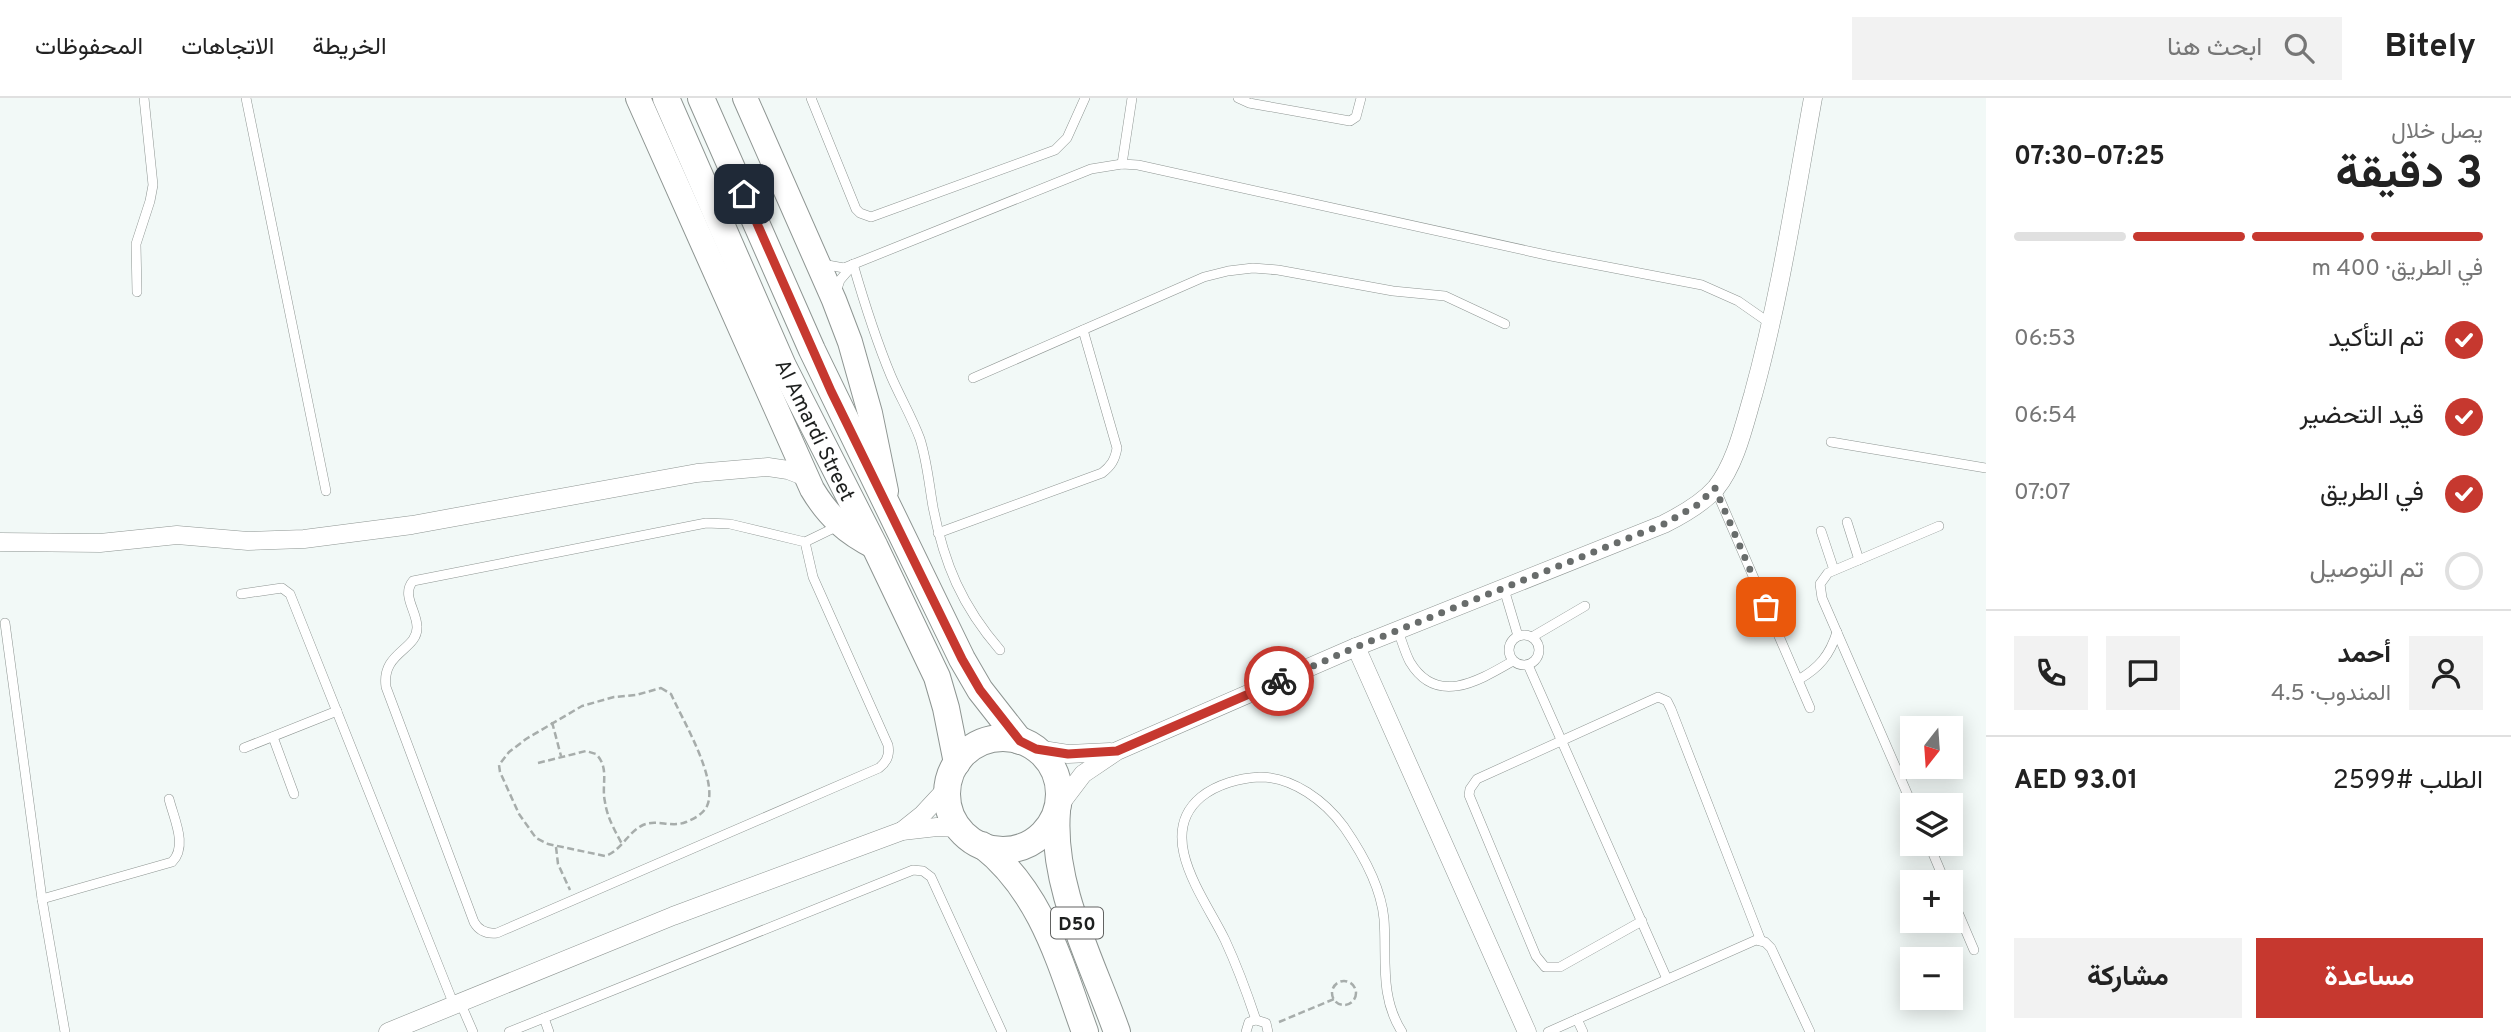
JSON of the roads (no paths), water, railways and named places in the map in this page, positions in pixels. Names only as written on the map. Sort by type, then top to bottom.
[{"type":"main road","name":"Al Amardi Street","points":[[666,98],[783,366],[875,547],[937,677],[946,708],[952,775]]},
{"type":"main road","name":"Al Amardi Street","points":[[701,98],[812,350],[890,513],[980,690],[1028,745]]},
{"type":"main road","points":[[1010,738],[1028,745],[1051,765],[1056,774],[1059,796],[1057,809],[1045,831],[1026,844],[1003,849],[970,836],[950,809],[952,775],[971,748],[990,740],[1010,738]]},
{"type":"main road","name":"D50","points":[[1057,809],[1055,841],[1061,877],[1118,1027]]},
{"type":"main road","name":"D50","points":[[970,836],[1006,866],[1037,907],[1085,1032]]},
{"type":"street","points":[[638,98],[806,477],[820,502],[840,525],[875,547]]},
{"type":"street","points":[[745,98],[834,300],[857,364],[890,513]]},
{"type":"street","points":[[1057,809],[1083,774],[1117,751],[1356,647],[1664,524],[1697,505],[1715,488],[1735,452],[1771,324],[1813,98]]},
{"type":"street","points":[[768,467],[783,456],[790,440]]},
{"type":"street","points":[[0,542],[100,543],[177,535],[248,541],[304,540],[436,521],[697,473],[768,467],[788,470],[806,477]]},
{"type":"street","points":[[1356,647],[1527,1032]]},
{"type":"street","points":[[1028,745],[1076,754],[1117,751]]},
{"type":"street","points":[[902,831],[931,806],[952,775]]},
{"type":"street","points":[[387,1032],[673,916],[902,831],[925,828],[970,836]]},
{"type":"lane","points":[[137,292],[136,244],[153,185],[144,98]]},
{"type":"lane","points":[[246,98],[326,491]]},
{"type":"lane","points":[[811,98],[856,209],[860,214],[871,217],[1055,150],[1067,138],[1085,98]]},
{"type":"lane","points":[[1122,164],[1132,98]]},
{"type":"lane","points":[[1238,98],[1250,103],[1350,121],[1356,117],[1360,98]]},
{"type":"lane","points":[[817,261],[834,268],[853,264],[1091,169],[1122,164],[1138,165],[1564,259],[1702,285],[1738,302],[1771,324]]},
{"type":"lane","points":[[834,300],[840,280],[853,264]]},
{"type":"lane","points":[[853,264],[891,375],[920,440],[938,533],[949,568],[962,598],[979,625],[1000,650]]},
{"type":"lane","points":[[972,378],[1204,277],[1253,268],[1278,270],[1393,292],[1446,296],[1505,324]]},
{"type":"lane","points":[[938,533],[1102,473],[1110,467],[1116,458],[1117,448],[1083,330]]},
{"type":"lane","points":[[1831,442],[1986,468]]},
{"type":"lane","points":[[1715,488],[1810,708]]},
{"type":"lane","points":[[1847,522],[1859,560]]},
{"type":"lane","points":[[805,542],[813,577],[888,745],[886,762],[879,768],[497,933],[483,931],[474,922],[386,687],[386,674],[391,662],[416,634],[417,623],[408,593],[410,584],[417,578],[706,523],[730,524],[805,542],[840,525]]},
{"type":"lane","points":[[1907,793],[1819,591],[1823,578],[1834,570],[1939,526]]},
{"type":"lane","points":[[1821,531],[1834,570]]},
{"type":"lane","points":[[241,594],[279,588],[288,591],[457,1004],[473,1032]]},
{"type":"lane","points":[[1504,589],[1518,636]]},
{"type":"lane","points":[[1532,637],[1539,649],[1538,656],[1528,665],[1513,661],[1509,655],[1512,640],[1518,636],[1532,637],[1585,606]]},
{"type":"lane","points":[[5,623],[42,899],[65,1032]]},
{"type":"lane","points":[[1398,631],[1409,661],[1417,672],[1441,685],[1468,685],[1513,661]]},
{"type":"lane","points":[[1798,680],[1824,661],[1838,632]]},
{"type":"lane","points":[[1528,665],[1667,979]]},
{"type":"lane","points":[[1642,921],[1560,967],[1545,967],[1536,956],[1469,795],[1469,789],[1477,779],[1562,739],[1654,698],[1663,698],[1667,701],[1762,941],[1772,948],[1810,1032]]},
{"type":"lane","points":[[244,748],[337,712]]},
{"type":"lane","points":[[273,737],[294,794]]},
{"type":"lane","points":[[1256,1020],[1233,958],[1188,866],[1181,841],[1187,814],[1208,792],[1238,780],[1272,777],[1289,782],[1326,807],[1342,824],[1374,881],[1384,919],[1385,983],[1389,1004],[1402,1032]]},
{"type":"lane","points":[[42,899],[172,862],[178,855],[180,846],[169,799]]},
{"type":"lane","points":[[509,1032],[908,871],[918,870],[931,877],[1002,1032]]},
{"type":"lane","points":[[1963,924],[1974,950]]},
{"type":"lane","points":[[1548,1032],[1563,1029],[1577,1019],[1751,941],[1762,941]]},
{"type":"lane","points":[[544,1018],[549,1032]]},
{"type":"lane","points":[[1577,1019],[1583,1032]]},
{"type":"lane","points":[[1246,1032],[1249,1022],[1256,1020],[1263,1021],[1268,1029]]}]
